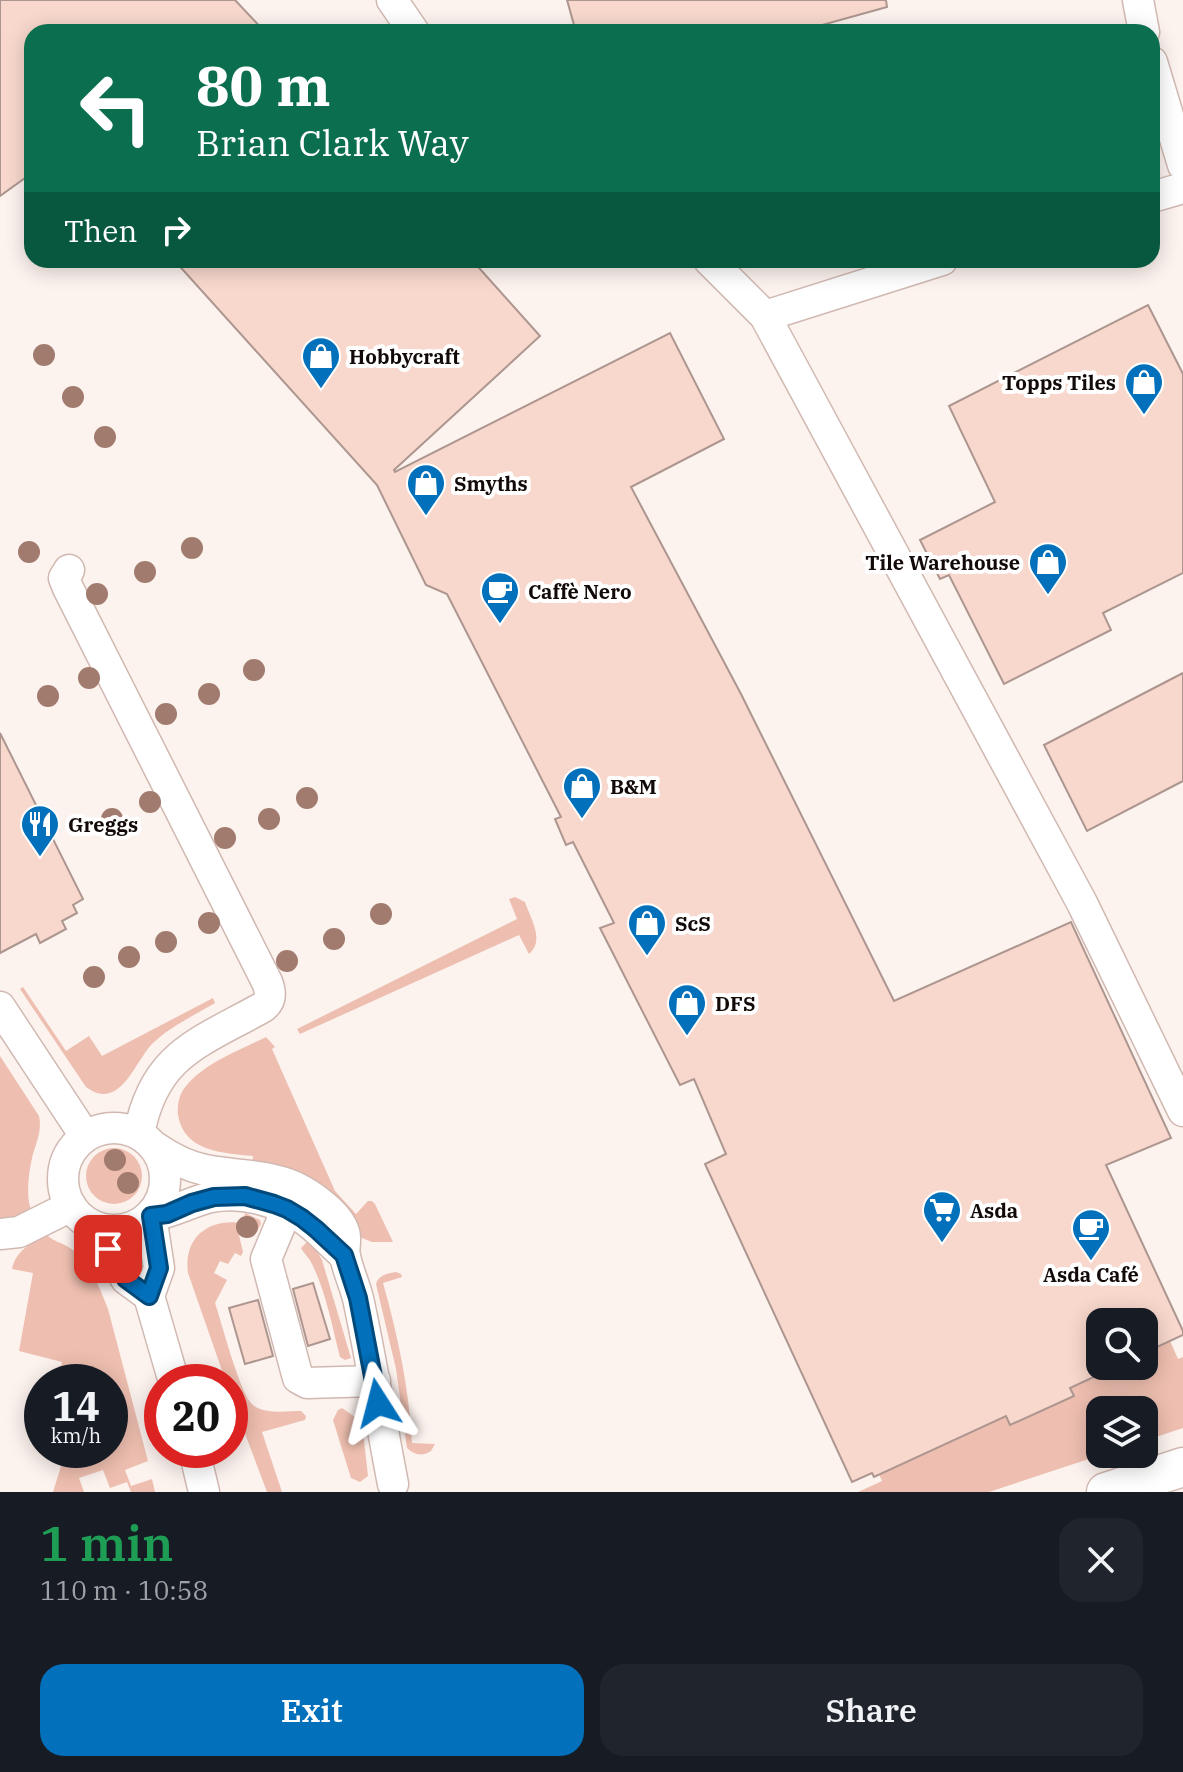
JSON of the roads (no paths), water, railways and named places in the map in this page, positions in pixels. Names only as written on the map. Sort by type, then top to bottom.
[{"type":"main road","points":[[1106,1492],[1183,1467]]},
{"type":"street","points":[[392,0],[408,24]]},
{"type":"street","points":[[1138,0],[1142,24]]},
{"type":"street","points":[[1160,89],[1183,165]]},
{"type":"street","points":[[1160,195],[1183,188]]},
{"type":"street","points":[[717,268],[765,316],[1082,903],[1183,1111]]},
{"type":"street","points":[[765,316],[917,268]]},
{"type":"street","points":[[69,570],[64,578],[68,588],[267,982],[270,999],[263,1007],[189,1048],[155,1084],[148,1099],[147,1140],[165,1166],[166,1185],[160,1203],[151,1216],[130,1229],[115,1231],[96,1227],[86,1222],[71,1206],[63,1186],[64,1169],[77,1143],[85,1136],[109,1127],[127,1129],[147,1140],[171,1158],[195,1167],[264,1178],[298,1188],[314,1198],[339,1222],[345,1233],[344,1255],[358,1298],[393,1484]]},
{"type":"street","points":[[0,1007],[85,1136]]},
{"type":"street","points":[[151,1216],[167,1214],[214,1197],[245,1196],[287,1209],[309,1223],[344,1255]]},
{"type":"street","points":[[0,1234],[19,1232],[71,1206]]},
{"type":"street","points":[[287,1209],[266,1259],[298,1378],[307,1383],[375,1381]]},
{"type":"street","points":[[151,1216],[159,1268],[149,1296],[169,1364]]},
{"type":"street","points":[[96,1227],[126,1279],[149,1296]]},
{"type":"street","points":[[199,1468],[206,1491]]},
{"type":"place","name":"Hobbycraft","points":[[321,390]]},
{"type":"place","name":"Topps Tiles","points":[[1144,416]]},
{"type":"place","name":"Smyths","points":[[426,517]]},
{"type":"place","name":"Tile Warehouse","points":[[1048,596]]},
{"type":"place","name":"Caffè Nero","points":[[500,625]]},
{"type":"place","name":"B&M","points":[[582,820]]},
{"type":"place","name":"Greggs","points":[[40,858]]},
{"type":"place","name":"ScS","points":[[647,957]]},
{"type":"place","name":"DFS","points":[[687,1037]]},
{"type":"place","name":"Asda","points":[[942,1244]]},
{"type":"place","name":"Asda Café","points":[[1091,1262]]}]
